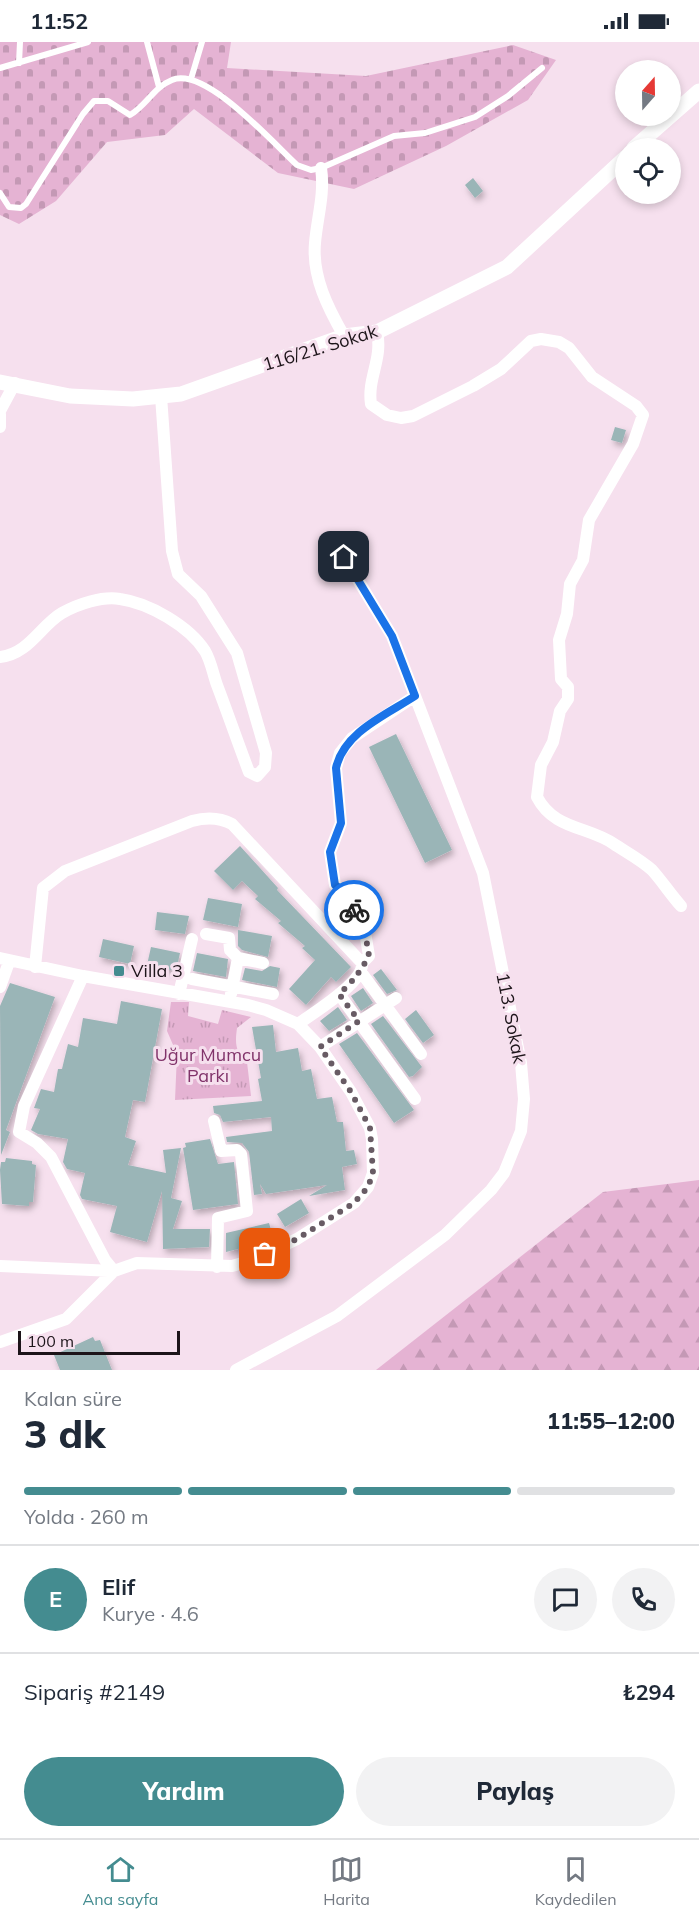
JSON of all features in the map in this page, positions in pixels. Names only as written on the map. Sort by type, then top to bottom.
[{"type":"street","points":[[645,138],[699,91]]},
{"type":"street","name":"116/21. Sokak","points":[[8,382],[70,396],[133,399],[181,394],[344,336],[377,332],[507,267],[615,167]]},
{"type":"street","points":[[321,168],[322,193],[314,255],[323,299],[344,336]]},
{"type":"street","points":[[377,332],[381,349],[369,394],[371,404],[387,415],[401,418],[427,410],[501,369],[531,341],[541,339],[559,342],[568,348],[592,377],[636,406],[644,415],[633,444],[589,520],[583,560],[570,584],[567,614],[559,640],[561,679],[568,687],[568,699],[560,711],[554,742],[541,765],[537,797],[550,814],[583,832],[611,842],[641,862],[652,871],[681,906]]},
{"type":"street","points":[[0,427],[0,413],[8,382]]},
{"type":"street","points":[[0,657],[10,656],[34,639],[61,613],[84,604],[120,599],[161,614],[189,633],[205,651],[249,772],[257,776],[265,767],[266,753],[237,653],[201,596],[178,574],[172,551],[161,396]]},
{"type":"street","name":"113. Sokak","points":[[236,1370],[337,1316],[445,1235],[491,1190],[504,1173],[521,1131],[524,1099],[521,1063],[483,873],[392,636],[344,557]]},
{"type":"street","points":[[298,1024],[339,994],[362,968],[369,956],[364,926],[352,906],[350,896],[335,885],[330,852],[341,823],[336,768],[340,753],[352,738],[415,696]]},
{"type":"street","points":[[35,967],[40,901],[46,883],[65,871],[192,820],[211,818],[232,824],[362,968],[391,1001],[422,1054]]},
{"type":"street","points":[[206,934],[229,938],[230,950],[238,958],[263,963]]},
{"type":"street","points":[[179,994],[192,939]]},
{"type":"street","points":[[229,1001],[238,958]]},
{"type":"street","points":[[0,987],[5,960],[179,994],[229,1001],[266,1010],[298,1024],[320,1047],[351,1092],[370,1128],[373,1173],[368,1187],[354,1203],[297,1239],[253,1260],[217,1267],[137,1263],[114,1271],[0,1266]]},
{"type":"street","points":[[83,976],[24,1106],[19,1132],[37,1143],[51,1157],[105,1260],[114,1271]]},
{"type":"street","points":[[192,979],[273,994]]},
{"type":"street","points":[[339,994],[415,1099]]},
{"type":"street","points":[[320,1047],[391,1001]]},
{"type":"street","points":[[214,1121],[221,1151],[237,1150],[241,1154],[247,1211],[218,1218],[217,1267]]},
{"type":"street","points":[[0,1342],[66,1319],[114,1271]]},
{"type":"lane","points":[[19,63],[20,42]]},
{"type":"lane","points":[[0,68],[88,42]]},
{"type":"lane","points":[[147,42],[159,87]]},
{"type":"lane","points":[[191,79],[202,42]]},
{"type":"lane","points":[[0,193],[5,204],[21,208],[37,189],[90,104],[100,100],[108,102],[130,115],[159,87],[172,79],[185,76],[233,104],[297,165],[311,170],[321,168],[394,136],[425,133],[475,117],[508,96],[542,68]]},
{"type":"green space","points":[[0,42],[231,42],[227,68],[366,76],[513,45],[556,60],[528,100],[446,146],[354,189],[278,173],[194,109],[165,135],[107,142],[56,201],[19,224],[0,215]]},
{"type":"green space","name":"Uğur Mumcu Parkı","points":[[171,1002],[189,1002],[188,1016],[218,1024],[222,1010],[251,1017],[237,1028],[236,1038],[238,1051],[247,1062],[251,1096],[175,1100],[177,1054],[167,1031]]},
{"type":"green space","points":[[699,1180],[699,1370],[376,1370],[603,1192]]},
{"type":"building","points":[[473,178],[483,191],[475,198],[465,185]]},
{"type":"building","points":[[615,427],[626,430],[622,443],[611,440]]},
{"type":"building","points":[[396,734],[452,850],[425,863],[369,747]]},
{"type":"building","points":[[240,846],[278,888],[277,890],[351,967],[336,982],[331,977],[306,1005],[289,989],[315,960],[302,948],[305,946],[278,923],[281,921],[255,899],[258,896],[242,881],[233,890],[214,871]]},
{"type":"building","points":[[208,898],[242,904],[238,927],[203,920]]},
{"type":"building","points":[[157,912],[189,916],[185,934],[155,930]]},
{"type":"building","points":[[238,930],[272,936],[268,957],[242,950],[238,946]]},
{"type":"building","points":[[103,939],[134,946],[130,964],[99,957]]},
{"type":"building","points":[[151,947],[180,953],[176,971],[147,965]]},
{"type":"building","points":[[197,953],[228,959],[226,977],[193,971]]},
{"type":"building","points":[[270,966],[280,968],[277,987],[242,980],[245,968],[262,971]]},
{"type":"building","points":[[381,969],[397,990],[387,994],[373,975]]},
{"type":"building","points":[[10,983],[55,997],[6,1130],[10,1132],[1,1155],[0,1006]]},
{"type":"building","points":[[363,988],[373,1003],[361,1011],[351,996]]},
{"type":"building","points":[[121,1001],[162,1009],[145,1102],[133,1100],[125,1137],[136,1141],[128,1165],[166,1173],[163,1150],[181,1148],[171,1198],[182,1201],[173,1229],[210,1229],[209,1247],[163,1249],[162,1191],[147,1242],[110,1232],[117,1206],[82,1199],[80,1195],[85,1173],[67,1169],[63,1162],[68,1139],[38,1134],[31,1130],[40,1109],[34,1108],[41,1089],[54,1092],[58,1069],[62,1069],[68,1044],[78,1047],[83,1018],[117,1024]]},
{"type":"building","points":[[338,1007],[347,1020],[329,1031],[320,1021]]},
{"type":"building","points":[[416,1010],[434,1035],[423,1043],[405,1019]]},
{"type":"building","points":[[383,1016],[422,1067],[413,1076],[409,1077],[371,1024]]},
{"type":"building","points":[[273,1025],[276,1052],[298,1048],[302,1071],[311,1069],[317,1099],[332,1097],[337,1122],[343,1122],[346,1151],[354,1150],[357,1164],[342,1167],[345,1190],[309,1196],[327,1185],[266,1194],[260,1184],[262,1194],[254,1195],[249,1152],[242,1143],[227,1142],[226,1137],[272,1131],[271,1117],[223,1122],[220,1115],[214,1113],[213,1106],[262,1101],[258,1079],[261,1078],[252,1027]]},
{"type":"building","points":[[357,1033],[414,1110],[394,1123],[339,1044]]},
{"type":"building","points":[[210,1139],[218,1164],[234,1162],[238,1204],[193,1210],[183,1148],[186,1147],[185,1143]]},
{"type":"building","points":[[6,1158],[32,1161],[32,1164],[36,1165],[33,1202],[29,1202],[29,1206],[2,1204],[0,1170],[1,1162],[5,1162]]},
{"type":"building","points":[[301,1199],[309,1213],[285,1227],[277,1214]]},
{"type":"building","points":[[269,1223],[274,1240],[226,1252],[226,1233]]},
{"type":"building","points":[[93,1337],[95,1341],[100,1340],[112,1370],[60,1370],[54,1355]]},
{"type":"way so far","points":[[265,1254],[297,1239],[354,1203],[368,1187],[373,1173],[370,1128],[351,1092],[320,1047],[359,1021],[339,994],[359,975],[363,967],[362,963],[369,956],[364,926],[354,910]]},
{"type":"place","name":"Villa 3","points":[[119,971]]},
{"type":"route","points":[[344,557],[392,636],[415,696],[352,738],[338,759],[336,768],[341,823],[330,852],[335,885],[350,896],[354,910]]}]
